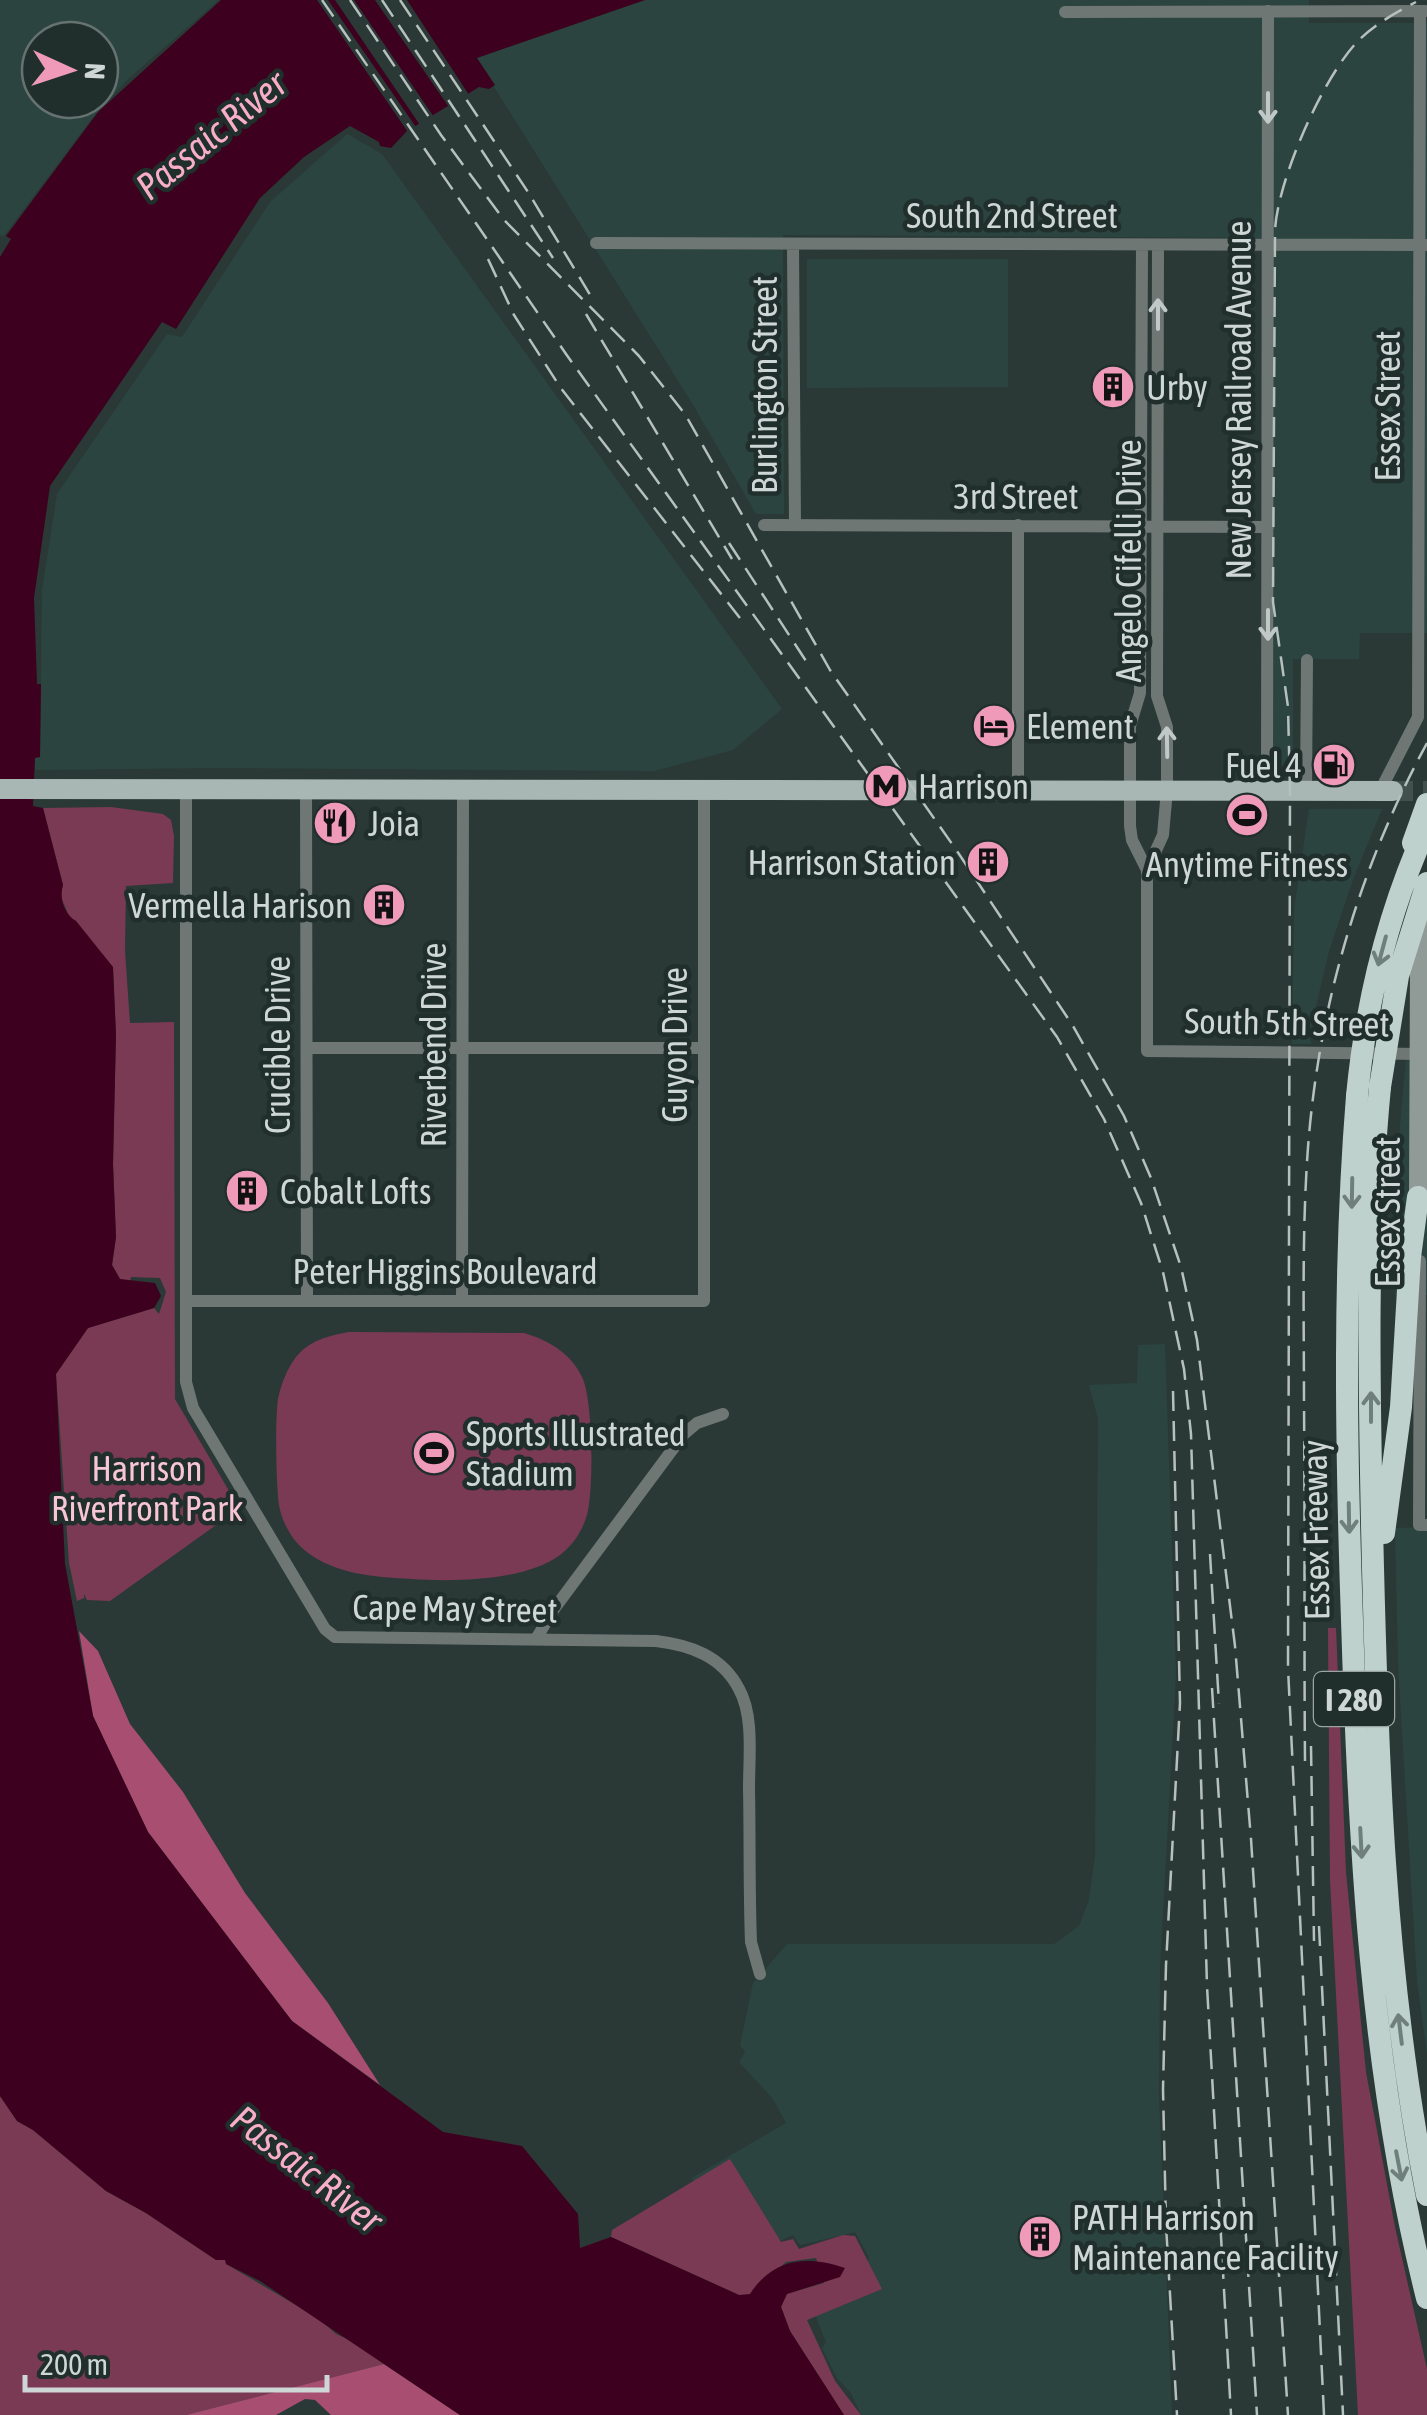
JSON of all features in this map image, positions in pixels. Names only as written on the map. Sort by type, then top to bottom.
[{"type":"highway","points":[[1398,899],[1427,804]]},
{"type":"highway","name":"Essex Freeway","points":[[1427,826],[1398,899],[1370,1005],[1357,1096],[1350,1260],[1349,1460],[1353,1679],[1362,1860],[1384,2077],[1427,2298]]},
{"type":"highway","name":"Essex Freeway","points":[[1427,883],[1398,976],[1380,1087],[1372,1268],[1378,1728],[1391,1946],[1427,2194]]},
{"type":"highway","points":[[1373,1574],[1382,1544],[1397,1437],[1418,1196]]},
{"type":"main road","points":[[0,789],[1387,791]]},
{"type":"street","name":"New Jersey Railroad Avenue","points":[[1267,790],[1268,10]]},
{"type":"street","points":[[1065,12],[1424,11]]},
{"type":"street","name":"Essex Street","points":[[1387,791],[1418,717],[1423,528],[1424,11]]},
{"type":"street","name":"South 2nd Street","points":[[596,243],[1423,244]]},
{"type":"street","name":"Burlington Street","points":[[793,245],[795,525]]},
{"type":"street","name":"Angelo Cifelli Drive","points":[[1142,245],[1140,693],[1130,726],[1130,833],[1147,870],[1147,1051]]},
{"type":"street","name":"Angelo Cifelli Drive","points":[[1147,870],[1163,836],[1167,790],[1168,727],[1158,696],[1158,245]]},
{"type":"street","name":"3rd Street","points":[[764,525],[1268,527]]},
{"type":"street","points":[[1015,789],[1018,525]]},
{"type":"street","points":[[1306,791],[1307,660]]},
{"type":"street","name":"Cape May Street","points":[[186,789],[186,1382],[190,1402],[329,1634],[341,1639],[656,1640],[705,1652],[737,1684],[745,1700],[749,1743],[751,1942],[760,1974]]},
{"type":"street","name":"Crucible Drive","points":[[306,789],[308,1301]]},
{"type":"street","name":"Riverbend Drive","points":[[462,1301],[463,790]]},
{"type":"street","name":"Guyon Drive","points":[[704,790],[704,1301]]},
{"type":"street","name":"Essex Street","points":[[1423,1525],[1424,1290],[1418,1196],[1423,1054],[1419,954],[1427,898]]},
{"type":"street","points":[[307,1048],[704,1048]]},
{"type":"street","name":"South 5th Street","points":[[1147,1051],[1423,1054]]},
{"type":"street","name":"Peter Higgins Boulevard","points":[[186,1301],[704,1301]]},
{"type":"street","points":[[536,1639],[684,1434],[697,1423],[723,1414]]},
{"type":"shaded area","points":[[0,0],[219,0],[120,88],[120,20],[20,20],[20,120],[91,120],[3,237]]},
{"type":"shaded area","points":[[645,0],[1309,0],[1309,23],[1427,23],[1427,633],[1360,633],[1359,659],[1293,659],[1293,771],[1271,771],[1271,238],[783,235],[784,514],[756,514],[692,403],[476,58]]},
{"type":"shaded area","points":[[347,134],[382,154],[782,709],[733,750],[654,771],[35,770],[35,757],[40,756],[42,590],[57,494],[167,334],[182,337],[270,202]]},
{"type":"shaded area","points":[[807,259],[1008,259],[1008,387],[807,388]]},
{"type":"shaded area","points":[[1309,809],[1382,809],[1329,951],[1309,1036],[1312,1044],[1292,1044],[1294,909]]},
{"type":"shaded area","points":[[1406,1058],[1427,1058],[1427,1295],[1395,1295],[1397,1160]]},
{"type":"shaded area","points":[[1165,1344],[1176,1674],[1160,1970],[1159,2095],[1172,2415],[861,2415],[822,2348],[826,2342],[814,2313],[864,2275],[869,2257],[855,2232],[800,2245],[793,2235],[741,2259],[692,2178],[786,2123],[773,2099],[739,2062],[745,2052],[740,2045],[753,1983],[787,1944],[1054,1944],[1079,1926],[1089,1900],[1095,1856],[1098,1419],[1089,1385],[1137,1383],[1138,1345]]},
{"type":"shaded area","points":[[1427,1527],[1427,2054],[1417,1981],[1398,1665],[1395,1528]]},
{"type":"shaded area","points":[[79,1631],[98,1651],[130,1724],[183,1792],[245,1893],[328,2003],[380,2085],[292,2021],[148,1832],[93,1716]]},
{"type":"shaded area","points":[[384,2364],[460,2415],[331,2415],[315,2400],[305,2399],[276,2415],[186,2415]]},
{"type":"green space","name":"Harrison Riverfront Park","points":[[111,807],[163,814],[171,820],[174,836],[173,883],[126,886],[130,1023],[174,1022],[175,1399],[235,1501],[230,1515],[110,1601],[87,1600],[84,1594],[77,1601],[69,1563],[56,1374],[88,1328],[154,1308],[159,1314],[166,1292],[160,1278],[131,1277],[130,1282],[120,1279],[112,1265],[116,1237],[113,968],[70,918],[60,895],[63,885],[43,808]]},
{"type":"green space","name":"Sports Illustrated Stadium","points":[[349,1332],[524,1333],[565,1354],[586,1388],[591,1458],[586,1519],[560,1555],[509,1575],[429,1580],[382,1577],[337,1568],[299,1545],[286,1526],[279,1505],[279,1393],[301,1351],[320,1340]]},
{"type":"green space","points":[[1328,1628],[1336,1628],[1346,1872],[1366,2072],[1427,2369],[1427,2415],[1358,2415],[1330,1880]]},
{"type":"green space","points":[[0,2096],[17,2121],[106,2191],[216,2260],[226,2260],[226,2264],[318,2318],[384,2364],[186,2415],[0,2415]]},
{"type":"green space","points":[[730,2159],[781,2242],[793,2239],[799,2249],[843,2235],[855,2236],[882,2289],[807,2320],[835,2381],[861,2415],[844,2415],[790,2331],[781,2307],[786,2294],[824,2283],[816,2258],[786,2262],[750,2295],[739,2295],[611,2237],[612,2230]]},
{"type":"water","name":"Passaic River","points":[[221,0],[645,0],[477,58],[495,85],[489,89],[479,87],[407,131],[391,148],[380,146],[350,126],[304,157],[260,198],[176,329],[162,322],[50,486],[34,598],[37,684],[41,684],[40,757],[35,758],[33,806],[43,808],[66,910],[113,967],[116,1237],[112,1265],[120,1279],[155,1283],[161,1296],[154,1308],[88,1328],[56,1374],[65,1564],[93,1716],[148,1832],[292,2021],[443,2132],[522,2146],[578,2214],[580,2248],[611,2237],[739,2295],[750,2294],[769,2273],[792,2263],[817,2262],[845,2268],[840,2277],[787,2294],[781,2307],[790,2331],[844,2415],[460,2415],[260,2281],[225,2260],[216,2260],[106,2191],[17,2121],[0,2096],[0,257],[11,239],[6,236],[92,120],[120,120],[120,92]]},
{"type":"pier","points":[[317,0],[328,0],[418,130],[410,135]]},
{"type":"pier","points":[[335,0],[354,0],[436,120],[422,128]]},
{"type":"pier","points":[[375,0],[407,0],[471,98],[451,110]]},
{"type":"tunnel","points":[[1393,791],[1427,791]]},
{"type":"railway","points":[[322,0],[566,354],[1057,1037],[1104,1119],[1141,1203],[1163,1272],[1184,1369],[1191,1434],[1207,1986],[1231,2415]]},
{"type":"railway","points":[[350,0],[504,220],[639,356],[685,414],[830,670],[1073,1026],[1124,1116],[1151,1178],[1181,1267],[1197,1340],[1235,1646],[1288,2415]]},
{"type":"railway","points":[[382,0],[553,258]]},
{"type":"railway","points":[[400,0],[528,192],[592,298]]},
{"type":"railway","points":[[1324,2415],[1288,1668],[1290,791],[1288,707],[1273,602],[1275,231],[1293,158],[1344,57],[1385,19],[1416,2]]},
{"type":"railway","points":[[488,259],[514,315],[560,387],[743,622]]},
{"type":"railway","points":[[586,314],[732,559]]},
{"type":"railway","points":[[729,543],[808,664]]},
{"type":"railway","points":[[1305,1761],[1304,1253],[1312,1107],[1330,999],[1344,946],[1380,842],[1427,743]]},
{"type":"railway","points":[[1173,1391],[1180,1703],[1163,2089],[1177,2415]]},
{"type":"railway","points":[[1210,1554],[1219,1704]]},
{"type":"railway","points":[[1212,1688],[1257,2415]]},
{"type":"railway","points":[[1311,1746],[1314,1941]]},
{"type":"railway","points":[[1319,1926],[1343,2415]]},
{"type":"place","name":"Urby","points":[[1113,387]]},
{"type":"place","name":"Element","points":[[994,726]]},
{"type":"place","name":"Fuel 4","points":[[1334,765]]},
{"type":"place","name":"Harrison","points":[[886,786]]},
{"type":"place","name":"Anytime Fitness","points":[[1247,815]]},
{"type":"place","name":"Joia","points":[[335,823]]},
{"type":"place","name":"Harrison Station","points":[[988,862]]},
{"type":"place","name":"Vermella Harison","points":[[384,905]]},
{"type":"place","name":"Cobalt Lofts","points":[[247,1191]]},
{"type":"place","name":"Sports Illustrated Stadium","points":[[434,1453]]},
{"type":"place","name":"PATH Harrison Maintenance Facility","points":[[1040,2237]]}]
